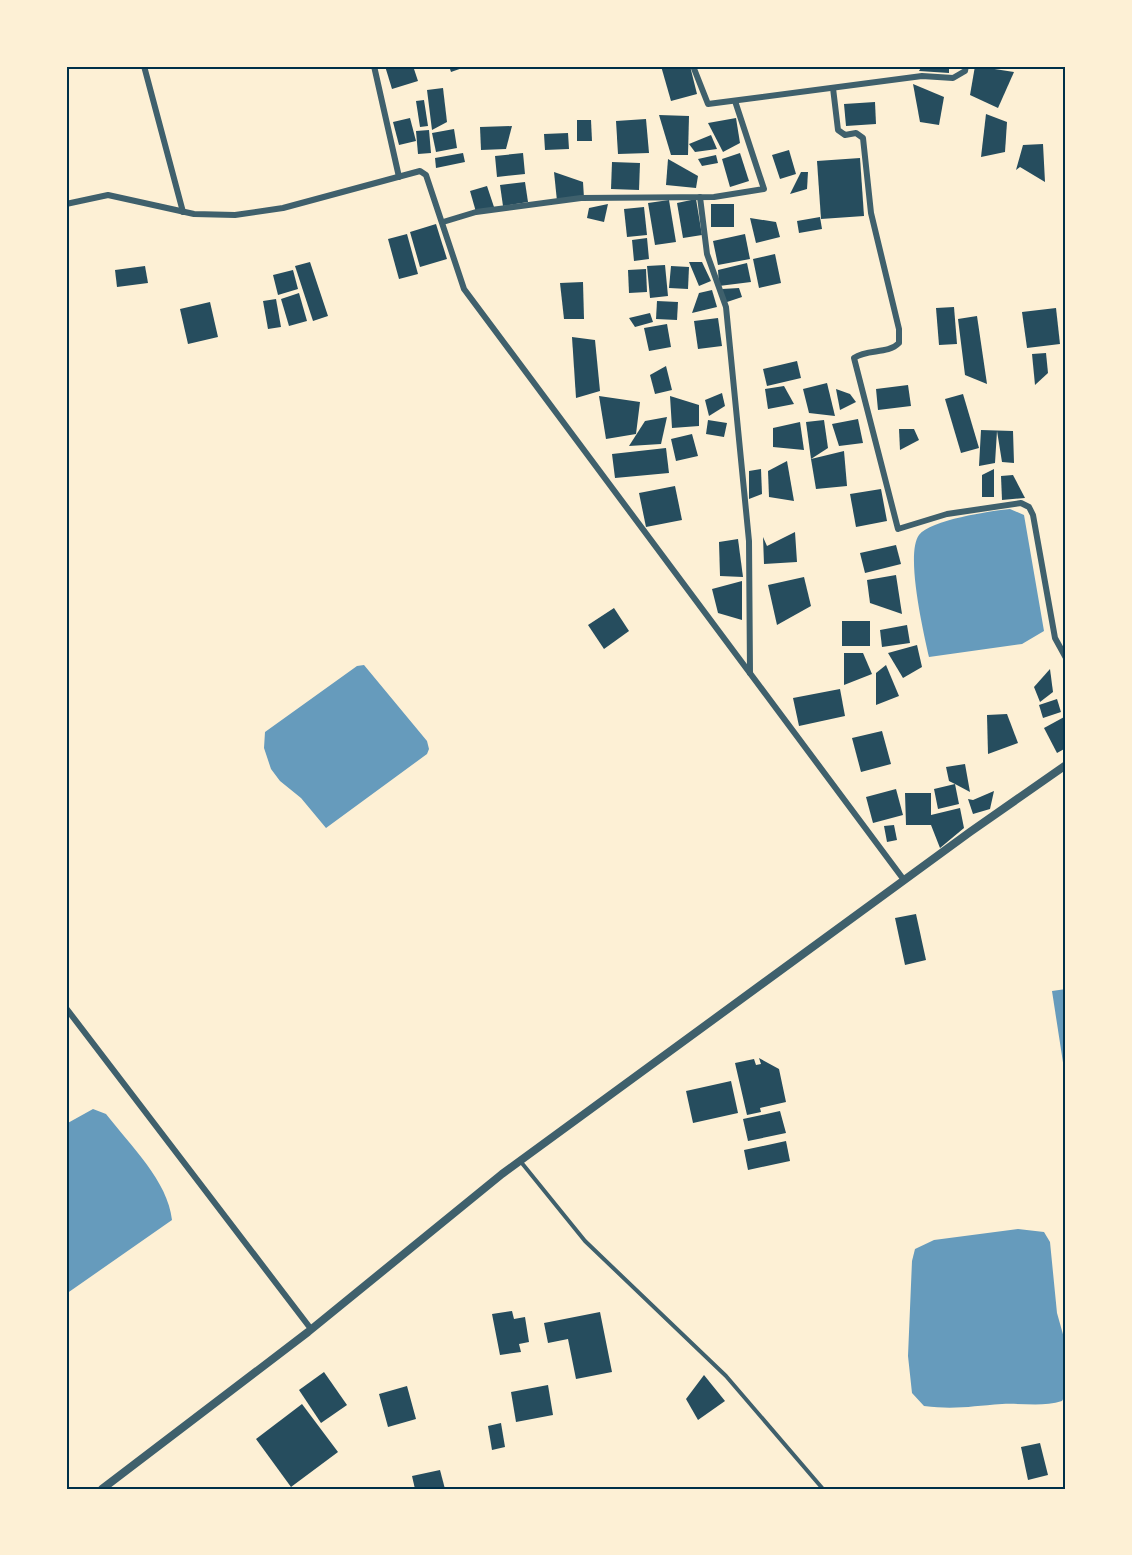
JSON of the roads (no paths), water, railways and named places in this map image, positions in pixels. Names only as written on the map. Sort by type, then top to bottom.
[{"type":"street","points":[[144,66],[183,212]]},
{"type":"street","points":[[374,66],[399,177]]},
{"type":"street","points":[[693,66],[708,104],[922,76],[953,78],[965,71],[966,66]]},
{"type":"street","points":[[833,88],[838,130],[845,135],[856,134],[863,138],[871,213],[899,329],[899,343],[893,349],[862,352],[854,358],[898,529],[947,514],[1021,503],[1029,507],[1033,515],[1055,638],[1066,658]]},
{"type":"street","points":[[443,222],[476,212],[581,198],[700,197],[764,189],[735,101]]},
{"type":"street","points":[[66,204],[108,195],[183,212],[235,215],[284,208],[420,171],[426,175],[464,290],[904,880]]},
{"type":"street","points":[[700,197],[707,254],[726,307],[749,541],[750,673]]},
{"type":"street","points":[[102,1489],[311,1329],[520,1161],[904,880],[1066,765]]},
{"type":"street","points":[[66,1008],[311,1329]]},
{"type":"lane","points":[[520,1161],[585,1241],[726,1376],[823,1489]]},
{"type":"water","points":[[1010,509],[1024,515],[1044,631],[1022,644],[929,657],[915,576],[915,545],[919,535],[947,521]]},
{"type":"water","points":[[364,665],[427,741],[429,749],[427,754],[326,828],[301,798],[280,781],[271,769],[264,748],[265,732],[357,666]]},
{"type":"water","points":[[1066,989],[1066,1082],[1052,991]]},
{"type":"water","points":[[93,1109],[106,1114],[156,1177],[169,1206],[172,1220],[66,1294],[66,1124]]},
{"type":"water","points":[[1018,1229],[1044,1232],[1050,1242],[1057,1313],[1066,1345],[1066,1394],[1062,1401],[1048,1404],[1002,1404],[954,1408],[924,1406],[912,1393],[908,1356],[912,1261],[915,1249],[934,1240]]}]
